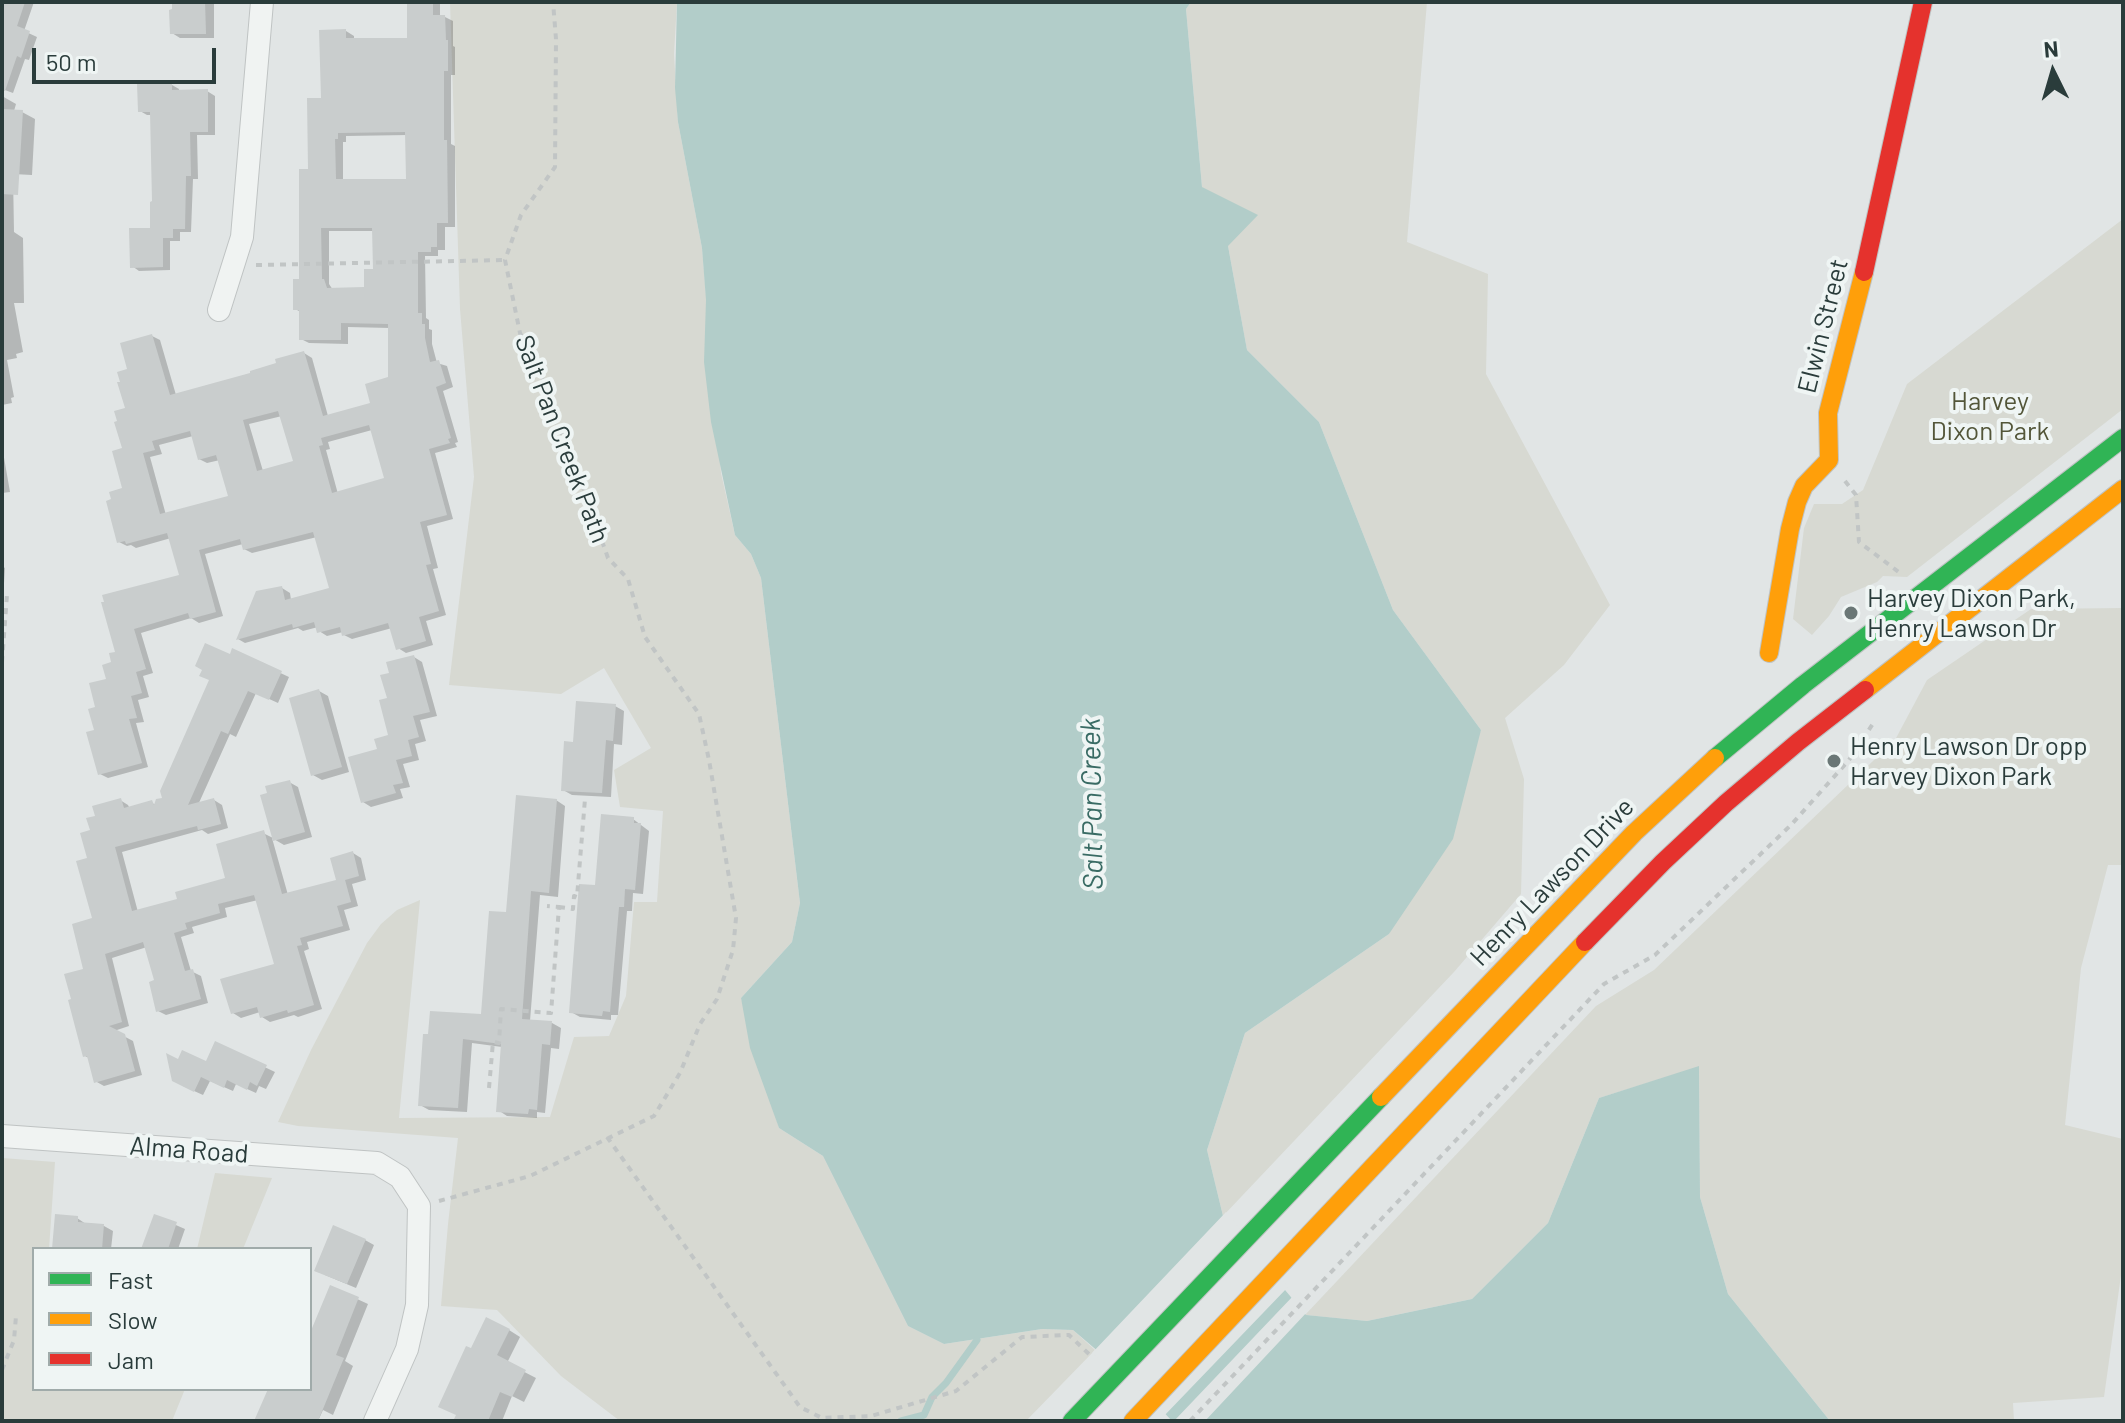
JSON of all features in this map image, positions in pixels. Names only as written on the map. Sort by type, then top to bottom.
[{"type":"main road","name":"Elwin Street","points":[[1829,460],[1828,413],[1871,240],[1923,2]]},
{"type":"main road","name":"Henry Lawson Drive","points":[[1072,1421],[1634,833],[1702,769],[1803,685],[2123,438]]},
{"type":"main road","points":[[1769,653],[1797,502],[1804,486],[1829,460]]},
{"type":"main road","points":[[1133,1421],[1663,862],[1798,742],[2123,489]]},
{"type":"street","points":[[219,310],[242,237],[262,2]]},
{"type":"street","name":"Alma Road","points":[[2,1136],[377,1163],[400,1177],[419,1206]]},
{"type":"street","points":[[375,1421],[407,1349],[417,1305],[419,1206]]},
{"type":"path","points":[[233,266],[505,260],[521,215],[555,167],[556,39],[553,2]]},
{"type":"path","name":"Salt Pan Creek Path","points":[[419,1206],[530,1176],[654,1116],[680,1073],[700,1024],[717,999],[733,950],[736,918],[699,714],[645,637],[628,579],[608,558],[568,445],[547,406],[545,383],[520,333],[505,260]]},
{"type":"path","points":[[1829,460],[1856,495],[1859,542],[1925,592]]},
{"type":"path","points":[[2,662],[7,595]]},
{"type":"path","points":[[1190,1421],[1604,984],[1655,955],[1791,825],[1849,760],[1878,715]]},
{"type":"path","points":[[547,906],[573,909],[574,896],[577,897],[585,799]]},
{"type":"path","points":[[489,1088],[493,1042],[499,1043],[501,1009],[551,1013],[559,907]]},
{"type":"path","points":[[607,1137],[800,1407],[822,1418],[871,1416],[956,1391],[1022,1337],[1069,1335],[1091,1357]]},
{"type":"path","points":[[2,1370],[14,1340],[16,1316]]},
{"type":"green space","points":[[450,2],[677,2],[674,54],[678,122],[702,248],[721,473],[735,535],[751,554],[761,578],[800,903],[792,942],[741,998],[779,1128],[823,1156],[908,1326],[944,1344],[1042,1329],[1073,1330],[1095,1350],[1026,1421],[620,1421],[561,1376],[497,1310],[441,1306],[458,1138],[278,1122],[311,1050],[367,943],[381,924],[397,910],[420,900],[399,1118],[550,1117],[574,1037],[609,1036],[626,996],[634,902],[657,902],[663,811],[620,807],[614,770],[651,748],[604,668],[561,694],[449,685],[474,477],[460,309]]},
{"type":"green space","points":[[1191,2],[1427,2],[1407,242],[1488,274],[1486,374],[1610,605],[1564,665],[1505,718],[1524,779],[1521,894],[1454,972],[1223,1216],[1207,1150],[1245,1033],[1389,934],[1481,730],[1393,610],[1319,422],[1247,350],[1228,246],[1202,187],[1186,9]]},
{"type":"green space","name":"Harvey Dixon Park","points":[[2123,219],[2123,409],[1907,577],[1883,576],[1877,582],[1841,597],[1812,635],[1793,619],[1804,528],[1814,504],[1842,504],[1863,490],[1907,384]]},
{"type":"green space","points":[[2123,608],[2123,865],[2108,865],[2081,968],[2065,1125],[2123,1139],[2123,1261],[2104,1397],[2013,1403],[2014,1421],[1830,1421],[1728,1294],[1700,1197],[1699,1067],[1599,1098],[1548,1223],[1472,1299],[1367,1321],[1305,1315],[1596,1006],[1654,970],[1895,740],[1927,680],[2031,609]]},
{"type":"green space","points":[[2,1158],[55,1162],[49,1247],[32,1247],[32,1391],[184,1391],[172,1421],[2,1421]]},
{"type":"green space","points":[[215,1173],[272,1178],[244,1247],[197,1247]]},
{"type":"water","name":"Salt Pan Creek","points":[[677,2],[1191,2],[1186,9],[1202,187],[1258,215],[1228,246],[1247,350],[1319,422],[1393,610],[1481,730],[1453,839],[1389,934],[1245,1033],[1207,1150],[1223,1216],[1306,1315],[1367,1321],[1472,1299],[1548,1223],[1599,1098],[1699,1066],[1700,1197],[1728,1294],[1830,1421],[1172,1421],[1140,1387],[1073,1330],[1042,1329],[944,1344],[908,1326],[823,1156],[779,1128],[750,1048],[741,998],[792,942],[800,903],[761,578],[751,554],[735,535],[711,422],[704,362],[706,300],[702,248],[678,122],[675,88]]},
{"type":"pier","points":[[1226,1212],[1288,1287],[1163,1417],[1138,1389],[1092,1353]]},
{"type":"pier","points":[[1294,1295],[1308,1311],[1205,1421],[1174,1421]]},
{"type":"building","points":[[2,2],[25,2],[17,26],[30,31],[5,91],[2,91]]},
{"type":"building","points":[[172,2],[205,2],[206,34],[170,34],[169,10],[172,9]]},
{"type":"building","points":[[407,2],[433,2],[433,15],[445,15],[448,71],[444,71],[444,140],[447,140],[448,223],[437,223],[437,247],[431,247],[431,252],[418,252],[418,313],[422,313],[422,324],[425,324],[430,362],[439,360],[446,383],[436,387],[451,438],[448,439],[450,443],[429,449],[447,515],[420,522],[431,564],[426,565],[439,611],[419,617],[426,641],[396,650],[388,623],[342,636],[340,627],[317,633],[314,622],[293,628],[292,624],[236,640],[256,591],[282,586],[285,600],[329,588],[313,532],[243,550],[240,539],[199,550],[216,612],[190,619],[188,613],[134,629],[146,669],[136,672],[142,693],[131,696],[137,718],[129,719],[142,763],[98,775],[86,732],[94,730],[88,709],[95,707],[89,683],[106,679],[102,665],[111,662],[109,653],[115,652],[101,602],[104,602],[102,595],[179,575],[167,533],[126,544],[125,541],[117,543],[106,501],[111,499],[109,492],[122,488],[112,451],[122,448],[114,411],[125,408],[117,382],[120,382],[117,372],[127,369],[120,343],[152,334],[170,395],[250,373],[276,363],[275,359],[304,351],[323,416],[370,403],[365,384],[388,377],[388,324],[341,323],[341,340],[299,340],[299,310],[293,310],[293,279],[299,279],[299,169],[308,169],[307,98],[321,98],[319,30],[346,29],[346,38],[407,38]],"holes":[[[405,132],[406,179],[336,179],[335,139],[338,139],[338,133]],[[321,228],[372,228],[373,269],[364,269],[364,287],[327,288],[322,279]],[[278,411],[293,461],[257,471],[243,420]],[[369,425],[384,478],[332,493],[319,446],[323,445],[321,438]],[[190,431],[198,460],[216,455],[228,496],[160,514],[143,453],[155,450],[152,441]]]},
{"type":"building","points":[[137,83],[172,83],[172,90],[208,89],[208,132],[190,132],[191,176],[186,176],[185,229],[173,229],[173,238],[163,238],[163,267],[130,268],[129,228],[150,228],[152,201],[150,112],[138,112]]},
{"type":"building","points":[[2,109],[23,110],[18,195],[2,194]]},
{"type":"building","points":[[205,643],[230,654],[232,648],[282,671],[269,700],[248,691],[228,734],[221,731],[188,805],[214,798],[221,824],[198,830],[197,826],[115,847],[132,911],[177,899],[175,892],[225,878],[216,844],[264,830],[282,894],[336,880],[330,858],[353,851],[359,876],[345,880],[351,902],[337,906],[343,926],[300,938],[302,945],[297,946],[314,1005],[288,1013],[287,1010],[260,1018],[257,1007],[231,1014],[220,979],[274,964],[254,895],[218,904],[220,913],[185,923],[187,929],[174,933],[185,971],[193,969],[201,999],[156,1012],[149,982],[154,980],[143,942],[105,954],[122,1022],[109,1026],[125,1034],[135,1071],[94,1083],[87,1056],[83,1057],[64,974],[83,969],[72,924],[92,918],[76,861],[87,858],[80,833],[90,830],[86,818],[95,816],[92,806],[121,798],[124,808],[152,800],[154,805],[156,799],[162,798],[160,791],[209,680],[199,676],[202,670],[195,666]]},
{"type":"building","points":[[414,655],[430,712],[413,716],[419,737],[408,740],[412,756],[396,760],[403,783],[393,785],[396,793],[361,803],[348,757],[377,749],[374,739],[388,735],[379,700],[387,698],[380,675],[389,673],[386,662]]},
{"type":"building","points":[[319,689],[342,767],[311,776],[289,698]]},
{"type":"building","points":[[576,701],[616,704],[613,741],[606,740],[602,793],[561,791],[564,741],[573,742]]},
{"type":"building","points":[[290,780],[305,832],[273,841],[260,795],[267,793],[265,786]]},
{"type":"building","points":[[516,795],[557,799],[549,893],[531,891],[522,1019],[552,1021],[550,1045],[542,1044],[537,1110],[529,1109],[528,1114],[496,1112],[501,1044],[463,1039],[458,1108],[418,1106],[423,1034],[428,1034],[430,1011],[481,1014],[489,911],[506,912]]},
{"type":"building","points":[[601,814],[634,817],[634,823],[641,823],[635,890],[625,889],[624,907],[619,907],[610,1012],[603,1011],[602,1016],[569,1013],[579,884],[595,885]]},
{"type":"building","points":[[215,1041],[267,1065],[257,1086],[250,1082],[247,1090],[227,1080],[224,1088],[201,1077],[194,1092],[172,1081],[166,1053],[178,1059],[182,1050],[206,1061]]},
{"type":"building","points":[[55,1214],[78,1216],[78,1222],[104,1224],[102,1247],[52,1247]]},
{"type":"building","points":[[154,1214],[177,1222],[169,1247],[142,1247]]},
{"type":"building","points":[[333,1225],[366,1239],[347,1284],[314,1271]]},
{"type":"building","points":[[330,1285],[359,1297],[336,1355],[344,1358],[318,1421],[254,1421],[267,1391],[312,1391],[312,1328]]},
{"type":"building","points":[[486,1317],[510,1329],[497,1355],[526,1370],[512,1397],[500,1392],[488,1421],[453,1421],[456,1415],[438,1407],[466,1346],[471,1348]]},
{"type":"waterway","points":[[901,1421],[924,1415],[932,1397],[977,1340]]},
{"type":"traffic: fast","points":[[1715,758],[1803,685],[2123,438]]},
{"type":"traffic: fast","points":[[1072,1421],[1381,1097]]},
{"type":"traffic: slow","points":[[1769,653],[1797,502],[1804,486],[1829,460],[1828,413],[1864,272]]},
{"type":"traffic: slow","points":[[1865,690],[2123,489]]},
{"type":"traffic: slow","points":[[1381,1097],[1634,833],[1715,758]]},
{"type":"traffic: slow","points":[[1133,1421],[1585,942]]},
{"type":"traffic: jam","points":[[1864,272],[1923,2]]},
{"type":"traffic: jam","points":[[1585,942],[1726,803],[1865,690]]},
{"type":"place","name":"Harvey Dixon Park, Henry Lawson Dr","points":[[1851,613]]},
{"type":"place","name":"Henry Lawson Dr opp Harvey Dixon Park","points":[[1834,761]]}]
